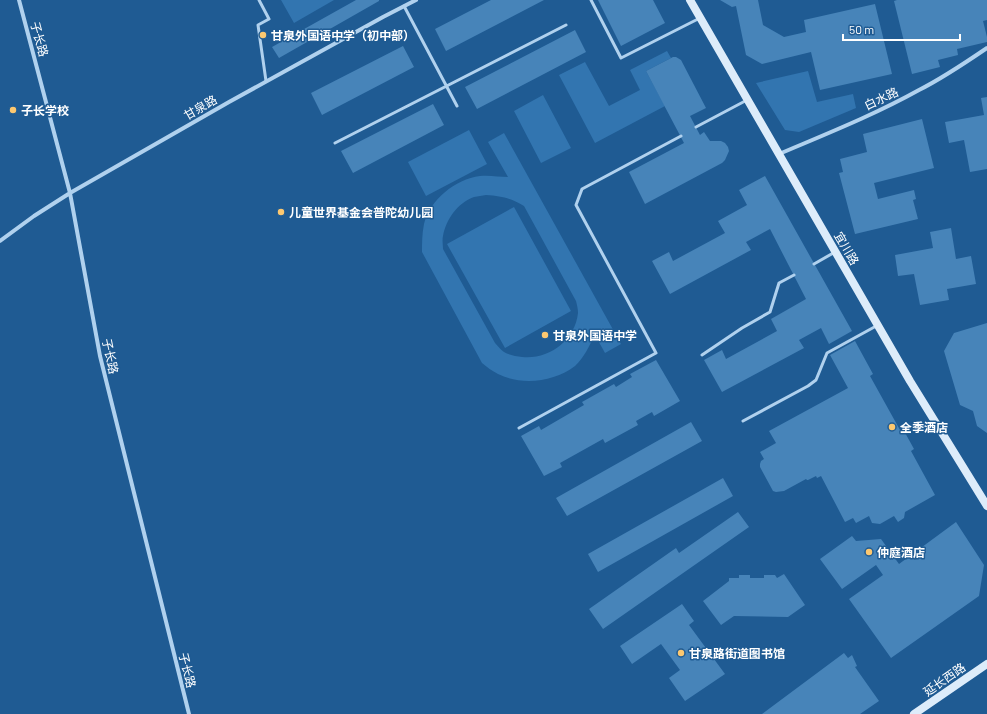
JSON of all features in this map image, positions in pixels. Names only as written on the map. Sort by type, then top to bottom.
[{"type":"street","name":"子长路","points":[[19,0],[70,193],[100,356],[189,714]]},
{"type":"street","name":"甘泉路","points":[[0,241],[34,216],[70,193],[266,81],[416,0]]},
{"type":"street","name":"宜川路","points":[[690,0],[910,381],[987,506]]},
{"type":"street","name":"白水路","points":[[779,154],[884,108],[918,91],[950,73],[987,48]]},
{"type":"street","name":"延长西路","points":[[914,714],[987,664]]},
{"type":"lane","points":[[259,0],[269,19],[258,25],[266,81]]},
{"type":"lane","points":[[591,0],[621,58],[700,18]]},
{"type":"lane","points":[[404,6],[457,106]]},
{"type":"lane","points":[[335,143],[566,25]]},
{"type":"lane","points":[[696,127],[747,100]]},
{"type":"lane","points":[[519,428],[656,353],[576,205],[582,188],[680,136]]},
{"type":"lane","points":[[814,264],[836,252]]},
{"type":"lane","points":[[702,355],[742,328],[770,312],[779,283],[794,275]]},
{"type":"lane","points":[[743,421],[808,386],[816,380],[827,353],[878,325]]},
{"type":"shaded area","points":[[281,0],[334,0],[294,23]]},
{"type":"shaded area","points":[[667,51],[671,58],[646,71],[665,106],[595,143],[559,75],[585,62],[609,106],[640,90],[630,70]]},
{"type":"shaded area","points":[[808,71],[817,102],[853,94],[856,108],[799,132],[785,130],[756,83]]},
{"type":"shaded area","points":[[543,95],[571,148],[541,163],[514,111]]},
{"type":"shaded area","points":[[469,130],[487,164],[426,196],[408,162]]},
{"type":"shaded area","points":[[504,133],[621,344],[605,353],[595,335],[584,356],[575,366],[557,376],[548,379],[527,381],[507,378],[496,373],[482,363],[422,252],[423,228],[427,215],[445,192],[462,181],[471,178],[480,176],[508,177],[488,142]],"holes":[[[486,195],[510,199],[524,206],[576,301],[578,313],[572,332],[559,347],[550,352],[532,357],[522,357],[510,355],[503,351],[495,343],[443,249],[444,230],[453,213],[462,203],[474,197]]]},
{"type":"shaded area","points":[[514,207],[571,311],[505,348],[447,244]]},
{"type":"building","points":[[356,0],[379,1],[279,58],[272,47]]},
{"type":"building","points":[[491,0],[544,0],[446,51],[435,29]]},
{"type":"building","points":[[598,0],[653,0],[665,23],[621,46]]},
{"type":"building","points":[[720,0],[758,0],[763,25],[784,37],[806,32],[804,20],[875,4],[892,74],[820,90],[811,52],[762,64],[746,55],[736,6],[732,7]]},
{"type":"building","points":[[987,0],[987,20],[983,21],[987,42],[957,49],[958,55],[938,60],[940,67],[912,74],[894,1]]},
{"type":"building","points":[[575,30],[586,52],[477,109],[465,87]]},
{"type":"building","points":[[403,46],[414,67],[322,115],[311,93]]},
{"type":"building","points":[[673,57],[681,60],[706,108],[690,116],[700,135],[704,132],[710,141],[721,141],[725,143],[729,151],[722,163],[645,204],[629,172],[684,143],[646,71]]},
{"type":"building","points":[[987,97],[987,169],[970,172],[964,140],[949,143],[945,122],[984,115],[981,98]]},
{"type":"building","points":[[433,104],[444,125],[353,173],[341,151]]},
{"type":"building","points":[[922,119],[934,168],[874,183],[878,199],[914,190],[916,199],[913,200],[918,219],[855,234],[839,173],[843,172],[840,159],[867,152],[863,134]]},
{"type":"building","points":[[765,176],[852,331],[829,344],[821,328],[799,340],[804,348],[722,392],[704,360],[722,350],[726,359],[777,331],[771,319],[806,299],[770,229],[746,242],[751,250],[670,294],[652,261],[669,252],[673,261],[725,233],[718,221],[747,205],[739,190]]},
{"type":"building","points":[[951,228],[956,259],[971,256],[976,284],[947,289],[949,300],[920,305],[914,274],[898,276],[895,255],[933,248],[930,232]]},
{"type":"building","points":[[987,323],[987,433],[977,426],[973,411],[960,405],[944,351],[954,333]]},
{"type":"building","points":[[855,341],[873,374],[870,376],[900,430],[903,429],[914,449],[911,451],[935,495],[905,512],[904,518],[898,522],[894,516],[880,524],[872,523],[869,516],[856,523],[853,518],[845,522],[821,476],[817,478],[816,476],[808,480],[806,479],[784,491],[776,492],[773,491],[760,467],[761,461],[764,459],[760,452],[776,443],[769,431],[848,388],[830,355]]},
{"type":"building","points":[[656,360],[680,401],[654,416],[652,412],[636,421],[638,425],[605,443],[603,439],[560,463],[562,467],[544,476],[521,436],[539,426],[541,430],[584,405],[582,402],[614,384],[616,387],[632,377],[630,374]]},
{"type":"building","points":[[691,422],[702,441],[567,516],[556,498]]},
{"type":"building","points":[[723,478],[733,496],[598,572],[588,554]]},
{"type":"building","points":[[738,512],[749,527],[603,629],[589,609],[676,548],[679,553]]},
{"type":"building","points":[[956,522],[984,565],[979,596],[891,658],[849,599],[883,575],[876,565],[842,589],[820,559],[852,536],[856,541],[881,539],[899,564]]},
{"type":"building","points":[[784,574],[805,605],[788,617],[734,616],[721,625],[703,601],[729,581],[729,578],[739,578],[739,575],[750,575],[750,578],[764,578],[764,575],[775,575],[777,578]]},
{"type":"building","points":[[682,604],[694,621],[689,625],[725,674],[685,701],[669,678],[680,670],[661,644],[632,664],[620,646]]},
{"type":"building","points":[[844,653],[848,658],[852,655],[857,666],[855,667],[879,701],[860,714],[762,714]]},
{"type":"place","name":"甘泉外国语中学（初中部）","points":[[263,35]]},
{"type":"place","name":"子长学校","points":[[13,110]]},
{"type":"place","name":"儿童世界基金会普陀幼儿园","points":[[281,212]]},
{"type":"place","name":"甘泉外国语中学","points":[[545,335]]},
{"type":"place","name":"全季酒店","points":[[892,427]]},
{"type":"place","name":"仲庭酒店","points":[[869,552]]},
{"type":"place","name":"甘泉路街道图书馆","points":[[681,653]]}]
